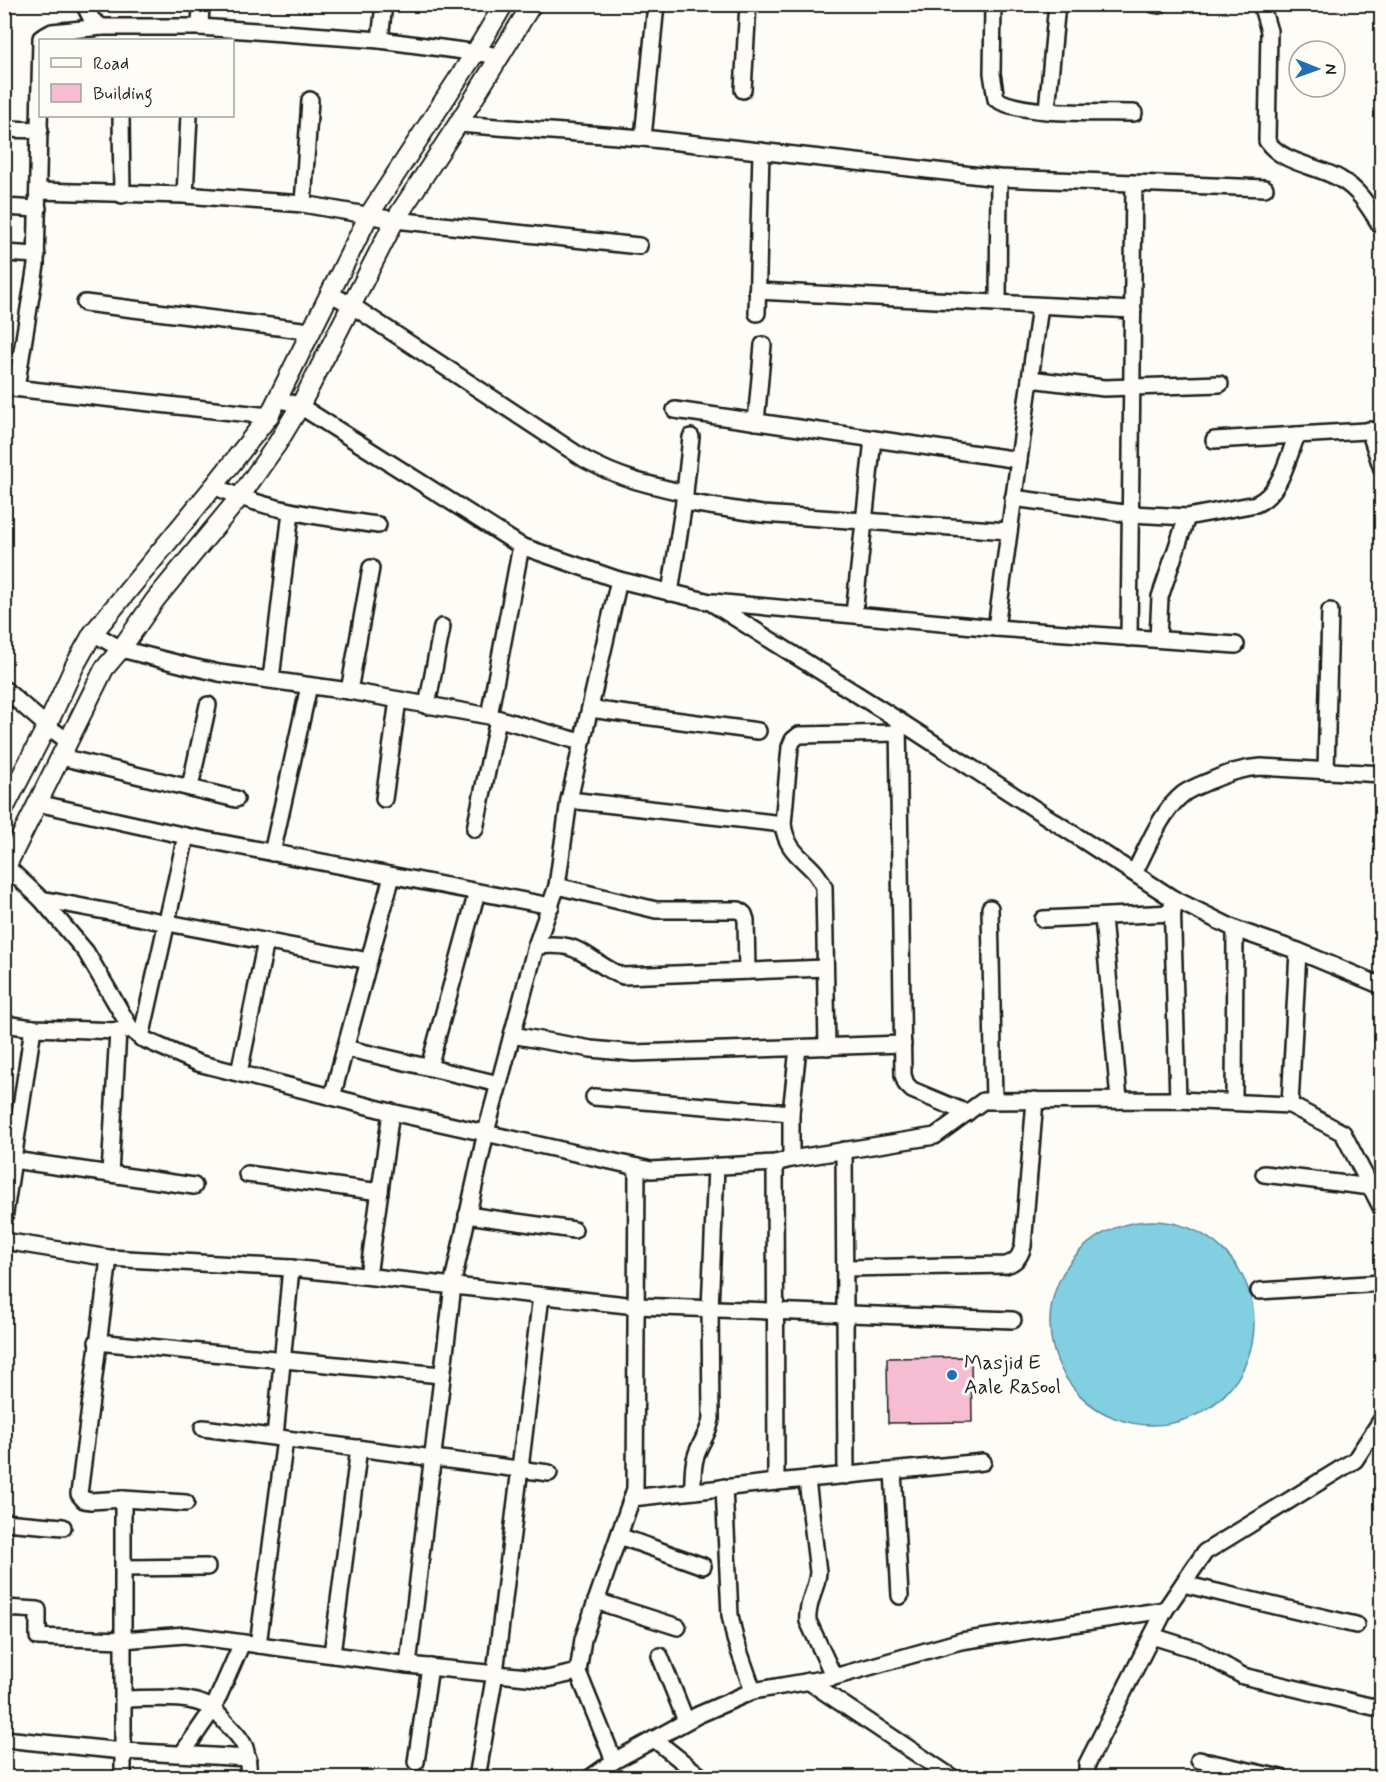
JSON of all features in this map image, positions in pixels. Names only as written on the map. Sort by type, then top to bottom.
[{"type":"street","points":[[84,4],[92,20],[102,27]]},
{"type":"street","points":[[200,27],[201,4]]},
{"type":"street","points":[[380,40],[384,4]]},
{"type":"street","points":[[4,809],[93,633],[269,416],[369,215],[504,4]]},
{"type":"street","points":[[130,1033],[86,952],[41,899],[5,868],[104,669],[155,600],[239,498],[300,406],[394,220],[458,124],[532,4]]},
{"type":"street","points":[[643,138],[656,4]]},
{"type":"street","points":[[743,90],[748,4]]},
{"type":"street","points":[[993,4],[992,73],[996,99],[1014,107],[1134,113]]},
{"type":"street","points":[[1047,110],[1058,4]]},
{"type":"street","points":[[1153,4],[1159,5]]},
{"type":"street","points":[[1261,4],[1269,31],[1267,141],[1273,149],[1287,158],[1330,173],[1347,183],[1360,195],[1382,228]]},
{"type":"street","points":[[41,39],[45,34],[52,32],[102,27],[200,27],[380,40],[501,56]]},
{"type":"street","points":[[303,204],[310,100]]},
{"type":"street","points":[[40,117],[35,281],[10,388],[269,416]]},
{"type":"street","points":[[121,117],[122,195]]},
{"type":"street","points":[[185,195],[189,117]]},
{"type":"street","points":[[458,124],[643,138],[999,178],[1265,188]]},
{"type":"street","points":[[4,129],[40,130]]},
{"type":"street","points":[[757,313],[761,151]]},
{"type":"street","points":[[998,303],[999,178]]},
{"type":"street","points":[[1129,638],[1134,184]]},
{"type":"street","points":[[38,191],[185,195],[303,204],[394,220],[639,246]]},
{"type":"street","points":[[4,207],[38,208]]},
{"type":"street","points":[[4,253],[37,255]]},
{"type":"street","points":[[757,291],[1133,310]]},
{"type":"street","points":[[329,293],[351,305],[586,460],[618,476],[685,498],[762,514],[1009,531]]},
{"type":"street","points":[[86,303],[310,331]]},
{"type":"street","points":[[996,628],[1040,306]]},
{"type":"street","points":[[756,422],[762,345]]},
{"type":"street","points":[[1030,379],[1086,387],[1132,388],[1220,384]]},
{"type":"street","points":[[279,399],[300,406],[521,546],[619,580],[710,602],[996,628],[1236,645]]},
{"type":"street","points":[[675,411],[1019,460]]},
{"type":"street","points":[[1214,440],[1375,430],[1382,469]]},
{"type":"street","points":[[1013,498],[1131,514],[1187,517],[1256,504],[1266,500],[1274,491],[1297,435]]},
{"type":"street","points":[[670,593],[685,498],[691,437]]},
{"type":"street","points":[[854,614],[873,439]]},
{"type":"street","points":[[214,486],[239,498],[291,512],[378,525]]},
{"type":"street","points":[[271,679],[291,512]]},
{"type":"street","points":[[1158,639],[1160,597],[1187,517]]},
{"type":"street","points":[[475,829],[521,546]]},
{"type":"street","points":[[348,691],[371,568]]},
{"type":"street","points":[[408,1665],[453,1286],[486,1132],[536,946],[556,886],[569,800],[619,580]]},
{"type":"street","points":[[710,602],[898,727],[1134,873],[1173,906],[1298,951],[1382,986]]},
{"type":"street","points":[[1326,771],[1330,611]]},
{"type":"street","points":[[427,706],[442,627]]},
{"type":"street","points":[[93,633],[121,649],[219,673],[348,691],[494,717],[581,742]]},
{"type":"street","points":[[272,853],[309,686]]},
{"type":"street","points":[[4,690],[47,726],[64,749],[236,799]]},
{"type":"street","points":[[384,799],[398,700]]},
{"type":"street","points":[[190,787],[208,705]]},
{"type":"street","points":[[590,709],[758,731]]},
{"type":"street","points":[[827,1047],[824,887],[820,878],[787,843],[783,824],[790,747],[799,735],[898,727]]},
{"type":"street","points":[[898,727],[903,1075],[906,1084],[912,1090],[967,1113]]},
{"type":"street","points":[[1134,873],[1175,801],[1185,792],[1232,772],[1247,768],[1382,774]]},
{"type":"street","points":[[569,800],[783,824]]},
{"type":"street","points":[[37,803],[186,836],[551,906]]},
{"type":"street","points":[[110,1174],[130,1033],[166,922],[186,836]]},
{"type":"street","points":[[332,1097],[392,876]]},
{"type":"street","points":[[556,886],[656,910],[739,910],[744,914],[746,920],[747,971]]},
{"type":"street","points":[[429,1067],[477,892]]},
{"type":"street","points":[[41,899],[369,961]]},
{"type":"street","points":[[1042,920],[1103,917],[1173,906]]},
{"type":"street","points":[[1173,906],[1178,1100]]},
{"type":"street","points":[[990,908],[994,1101]]},
{"type":"street","points":[[1103,917],[1119,1100]]},
{"type":"street","points":[[1234,1102],[1235,929]]},
{"type":"street","points":[[238,1073],[266,941]]},
{"type":"street","points":[[536,946],[570,947],[609,971],[623,976],[825,968]]},
{"type":"street","points":[[1290,1104],[1298,951]]},
{"type":"street","points":[[4,1024],[33,1028],[130,1033],[198,1063],[391,1112],[651,1170],[775,1163],[935,1136],[983,1101],[1178,1100],[1290,1104],[1343,1132],[1382,1209]]},
{"type":"street","points":[[4,1219],[33,1028]]},
{"type":"street","points":[[512,1035],[591,1049],[634,1053],[903,1044]]},
{"type":"street","points":[[791,1159],[791,1113],[798,1047]]},
{"type":"street","points":[[345,1048],[499,1084]]},
{"type":"street","points":[[594,1097],[791,1113]]},
{"type":"street","points":[[845,1268],[1013,1263],[1020,1256],[1023,1246],[1035,1100]]},
{"type":"street","points":[[368,1276],[391,1112]]},
{"type":"street","points":[[844,1150],[846,1476]]},
{"type":"street","points":[[13,1160],[194,1186]]},
{"type":"street","points":[[775,1163],[776,1482]]},
{"type":"street","points":[[614,1761],[578,1672],[583,1640],[635,1489],[636,1167]]},
{"type":"street","points":[[693,1491],[696,1454],[710,1428],[711,1419],[710,1309],[716,1167]]},
{"type":"street","points":[[247,1174],[380,1192]]},
{"type":"street","points":[[1264,1174],[1371,1187]]},
{"type":"street","points":[[467,1215],[574,1230]]},
{"type":"street","points":[[4,1241],[109,1258],[291,1268],[636,1306],[1013,1320]]},
{"type":"street","points":[[109,1258],[79,1494],[84,1500],[91,1501],[123,1499],[186,1503]]},
{"type":"street","points":[[258,1645],[280,1438],[282,1360],[291,1268]]},
{"type":"street","points":[[1259,1291],[1382,1283]]},
{"type":"street","points":[[477,1778],[495,1673],[541,1296]]},
{"type":"street","points":[[97,1342],[441,1374]]},
{"type":"street","points":[[1087,1778],[1087,1764],[1165,1610],[1204,1552],[1355,1460],[1382,1419]]},
{"type":"street","points":[[203,1428],[549,1473]]},
{"type":"street","points":[[332,1654],[358,1448]]},
{"type":"street","points":[[632,1498],[983,1462]]},
{"type":"street","points":[[893,1471],[900,1596]]},
{"type":"street","points":[[807,1480],[818,1572],[818,1581],[807,1611],[808,1621],[834,1677]]},
{"type":"street","points":[[724,1487],[730,1615],[735,1639],[753,1691]]},
{"type":"street","points":[[123,1499],[123,1778]]},
{"type":"street","points":[[4,1522],[63,1527]]},
{"type":"street","points":[[619,1536],[703,1566]]},
{"type":"street","points":[[123,1568],[207,1567]]},
{"type":"street","points":[[1182,1584],[1356,1625]]},
{"type":"street","points":[[596,1601],[678,1627]]},
{"type":"street","points":[[4,1608],[38,1610],[38,1637],[123,1640],[185,1635],[408,1665],[548,1678],[578,1672]]},
{"type":"street","points":[[590,1778],[614,1761],[686,1721],[753,1691],[834,1677],[961,1641],[1165,1610]]},
{"type":"street","points":[[1152,1636],[1197,1650],[1243,1676],[1382,1709]]},
{"type":"street","points":[[182,1754],[213,1709],[242,1643]]},
{"type":"street","points":[[660,1656],[686,1721]]},
{"type":"street","points":[[416,1762],[430,1667]]},
{"type":"street","points":[[808,1681],[953,1778]]},
{"type":"street","points":[[123,1699],[185,1699],[213,1709],[243,1740],[248,1758],[249,1778]]},
{"type":"street","points":[[4,1739],[123,1751],[248,1758]]},
{"type":"street","points":[[654,1739],[703,1778]]},
{"type":"street","points":[[1199,1760],[1281,1778]]},
{"type":"water","points":[[1142,1221],[1162,1221],[1191,1228],[1217,1244],[1231,1258],[1247,1284],[1254,1323],[1247,1362],[1231,1388],[1217,1402],[1182,1421],[1162,1425],[1142,1425],[1113,1418],[1087,1402],[1073,1388],[1054,1353],[1050,1333],[1050,1313],[1057,1284],[1073,1258],[1087,1244],[1122,1225]]},
{"type":"building","name":"Masjid E Aale Rasool","points":[[971,1357],[972,1422],[888,1423],[887,1358]]},
{"type":"place","name":"Masjid E Aale Rasool","points":[[952,1375]]}]
